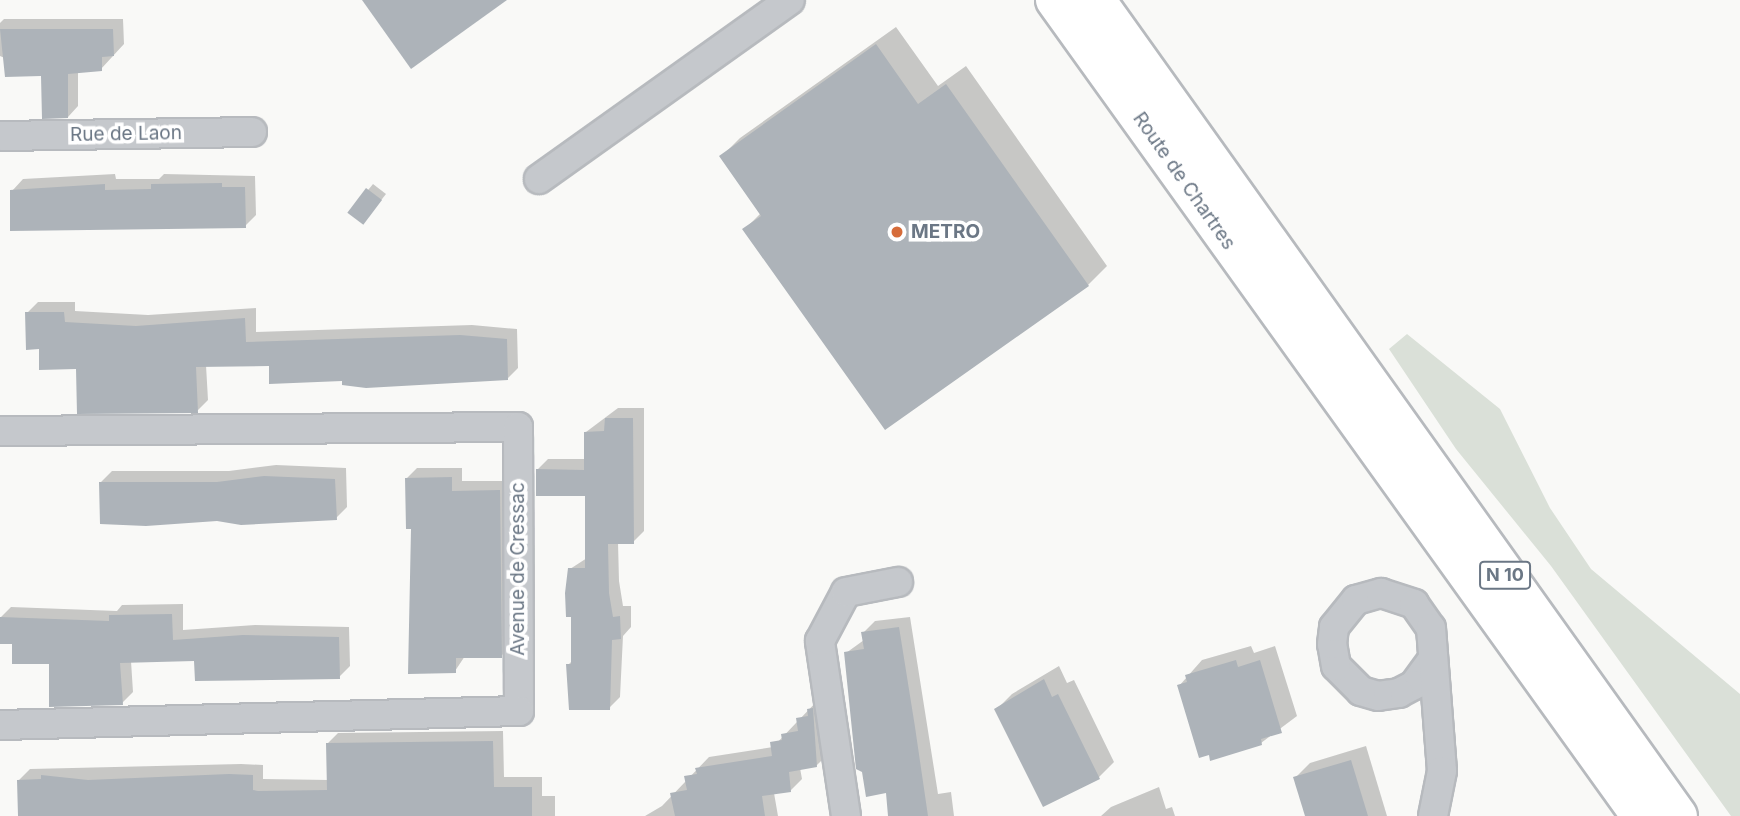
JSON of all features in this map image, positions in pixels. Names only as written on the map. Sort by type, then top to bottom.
[{"type":"main road","points":[[1034,0],[1128,135],[1214,223]]},
{"type":"main road","name":"Route de Chartres","points":[[1055,0],[1214,223],[1324,346]]},
{"type":"main road","name":"Route de Chartres","points":[[1096,0],[1324,346]]},
{"type":"main road","name":"N 10","points":[[1324,346],[1641,816]]},
{"type":"main road","name":"N 10","points":[[1324,346],[1678,816]]},
{"type":"street","points":[[539,179],[790,0]]},
{"type":"street","name":"Rue de Laon","points":[[0,136],[252,132]]},
{"type":"street","name":"Avenue de Cressac","points":[[0,431],[518,427],[519,697],[519,711],[0,724]]},
{"type":"street","points":[[846,816],[820,641],[846,592],[898,582]]},
{"type":"street","points":[[1430,663],[1441,771],[1433,816]]},
{"type":"shaded area","points":[[1407,334],[1500,409],[1550,508],[1591,569],[1740,694],[1740,816],[1731,816],[1551,566],[1456,449],[1389,349]]},
{"type":"building","points":[[362,0],[507,0],[411,69]]},
{"type":"building","points":[[0,29],[113,29],[114,56],[102,57],[102,71],[68,74],[68,118],[42,119],[41,76],[5,77]]},
{"type":"building","points":[[876,44],[918,104],[946,84],[1089,286],[885,430],[742,229],[761,216],[719,156]]},
{"type":"building","points":[[222,183],[222,187],[245,187],[246,228],[10,231],[10,190],[105,184],[105,190],[151,189],[151,184]]},
{"type":"building","points":[[366,188],[382,200],[363,225],[347,213]]},
{"type":"building","points":[[25,312],[64,312],[65,322],[136,326],[245,318],[246,342],[460,335],[507,339],[508,380],[366,388],[342,385],[342,381],[269,384],[269,366],[196,367],[198,413],[77,414],[76,369],[39,370],[39,349],[26,350]]},
{"type":"building","points":[[605,418],[633,418],[634,544],[608,544],[609,593],[613,617],[620,616],[621,639],[612,640],[610,710],[569,710],[566,664],[571,664],[571,617],[566,617],[565,593],[568,568],[585,568],[585,496],[536,496],[536,469],[584,470],[584,432],[604,431]]},
{"type":"building","points":[[264,476],[335,479],[337,520],[241,525],[217,521],[146,526],[100,524],[99,482],[217,482]]},
{"type":"building","points":[[452,477],[452,491],[500,490],[502,658],[456,658],[456,673],[408,674],[411,529],[406,529],[405,478]]},
{"type":"building","points":[[172,614],[173,640],[243,635],[339,637],[340,679],[195,681],[194,661],[120,663],[123,705],[49,707],[49,664],[12,664],[12,644],[0,644],[0,617],[109,621],[109,615]]},
{"type":"building","points":[[899,627],[928,816],[888,816],[886,793],[866,797],[862,772],[856,769],[844,652],[864,649],[861,632]]},
{"type":"building","points":[[1236,660],[1238,667],[1260,660],[1282,733],[1261,739],[1262,745],[1210,761],[1209,755],[1199,758],[1177,685],[1187,682],[1185,675]]},
{"type":"building","points":[[1044,679],[1052,697],[1058,694],[1100,779],[1043,807],[994,709]]},
{"type":"building","points":[[813,708],[817,767],[789,772],[791,792],[762,796],[765,816],[675,816],[670,793],[687,790],[684,776],[697,774],[695,768],[772,756],[770,742],[782,740],[781,734],[798,731],[796,718],[808,716],[807,709]]},
{"type":"building","points":[[493,741],[494,787],[532,787],[532,816],[18,816],[17,780],[41,779],[41,775],[88,780],[253,775],[253,790],[327,790],[326,743]]},
{"type":"building","points":[[1351,760],[1368,816],[1305,816],[1293,777]]},
{"type":"place","name":"METRO","points":[[897,232]]}]
